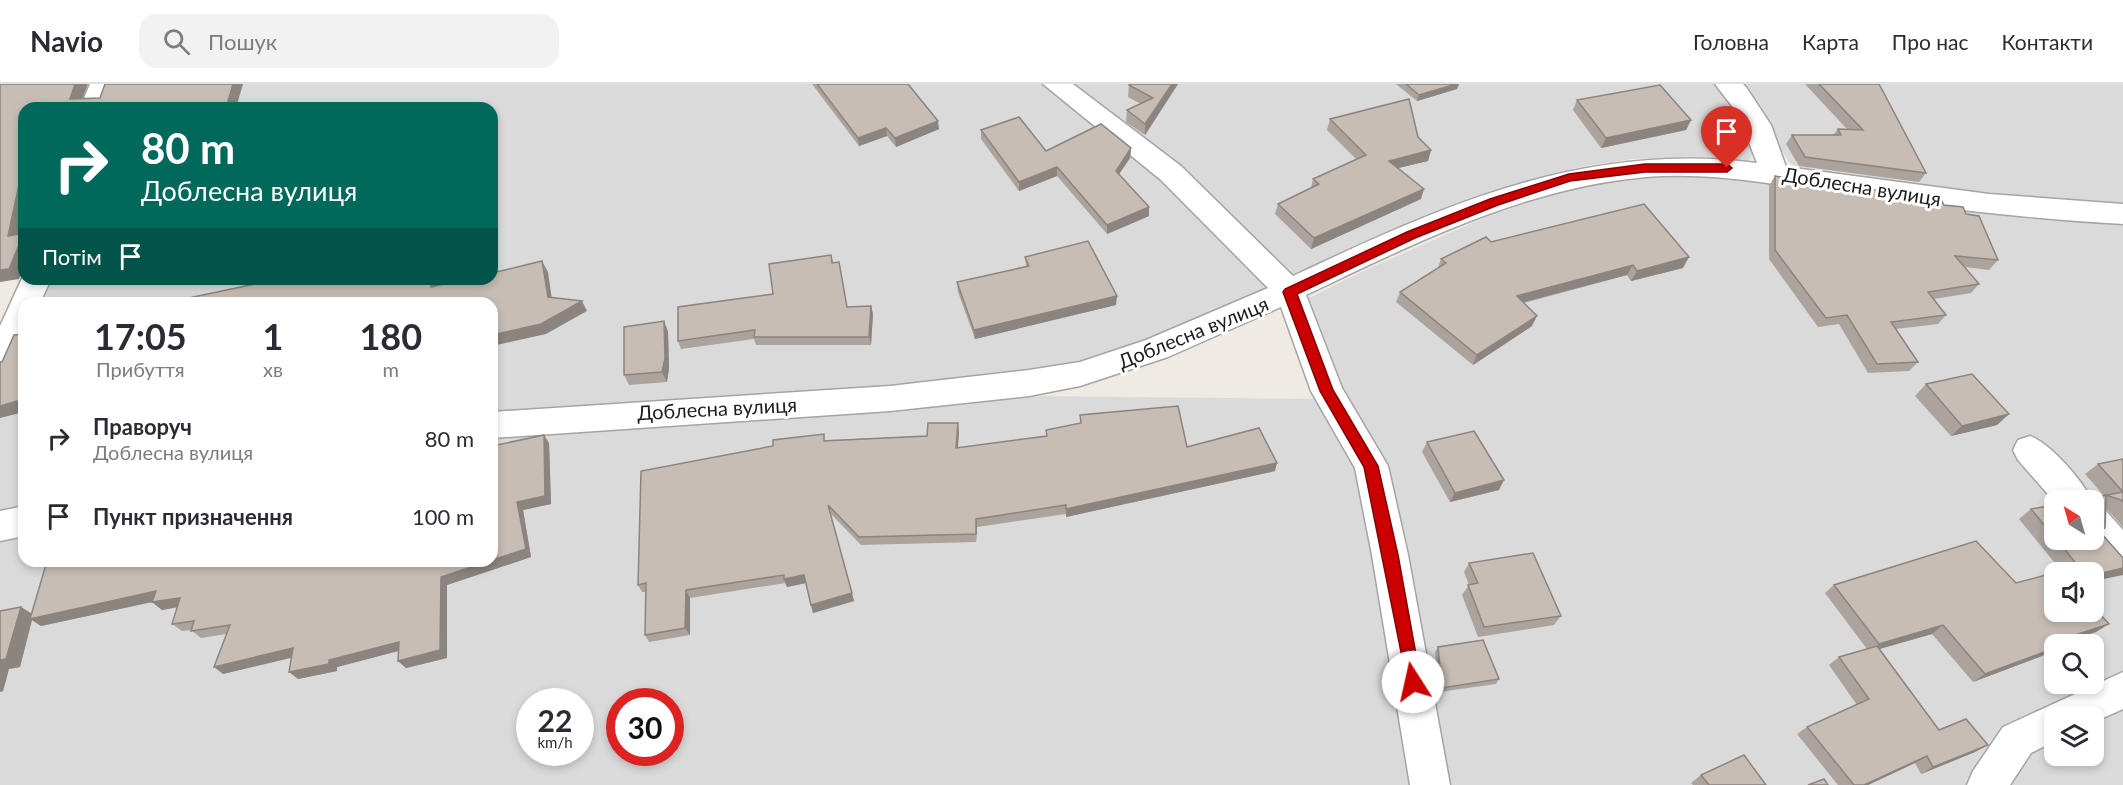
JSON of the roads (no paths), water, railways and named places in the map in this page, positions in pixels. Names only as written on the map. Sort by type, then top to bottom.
[{"type":"street","points":[[96,102],[103,84]]},
{"type":"street","points":[[1056,84],[1171,173],[1290,292],[1327,391],[1371,466],[1390,555],[1430,785]]},
{"type":"street","points":[[1728,84],[1738,94],[1765,138],[1773,172]]},
{"type":"street","name":"Доблесна вулиця","points":[[498,424],[592,415],[968,393],[1071,376],[1157,351],[1411,235],[1494,202],[1569,177],[1645,168],[1704,166],[1773,172],[1849,186],[1991,204],[2123,214]]},
{"type":"street","points":[[0,361],[18,320]]},
{"type":"street","points":[[2030,450],[2065,490]]},
{"type":"street","points":[[0,526],[18,522]]},
{"type":"street","points":[[2104,533],[2123,555]]},
{"type":"street","points":[[2087,706],[2123,690]]},
{"type":"street","points":[[1987,785],[2017,740],[2044,726]]}]
